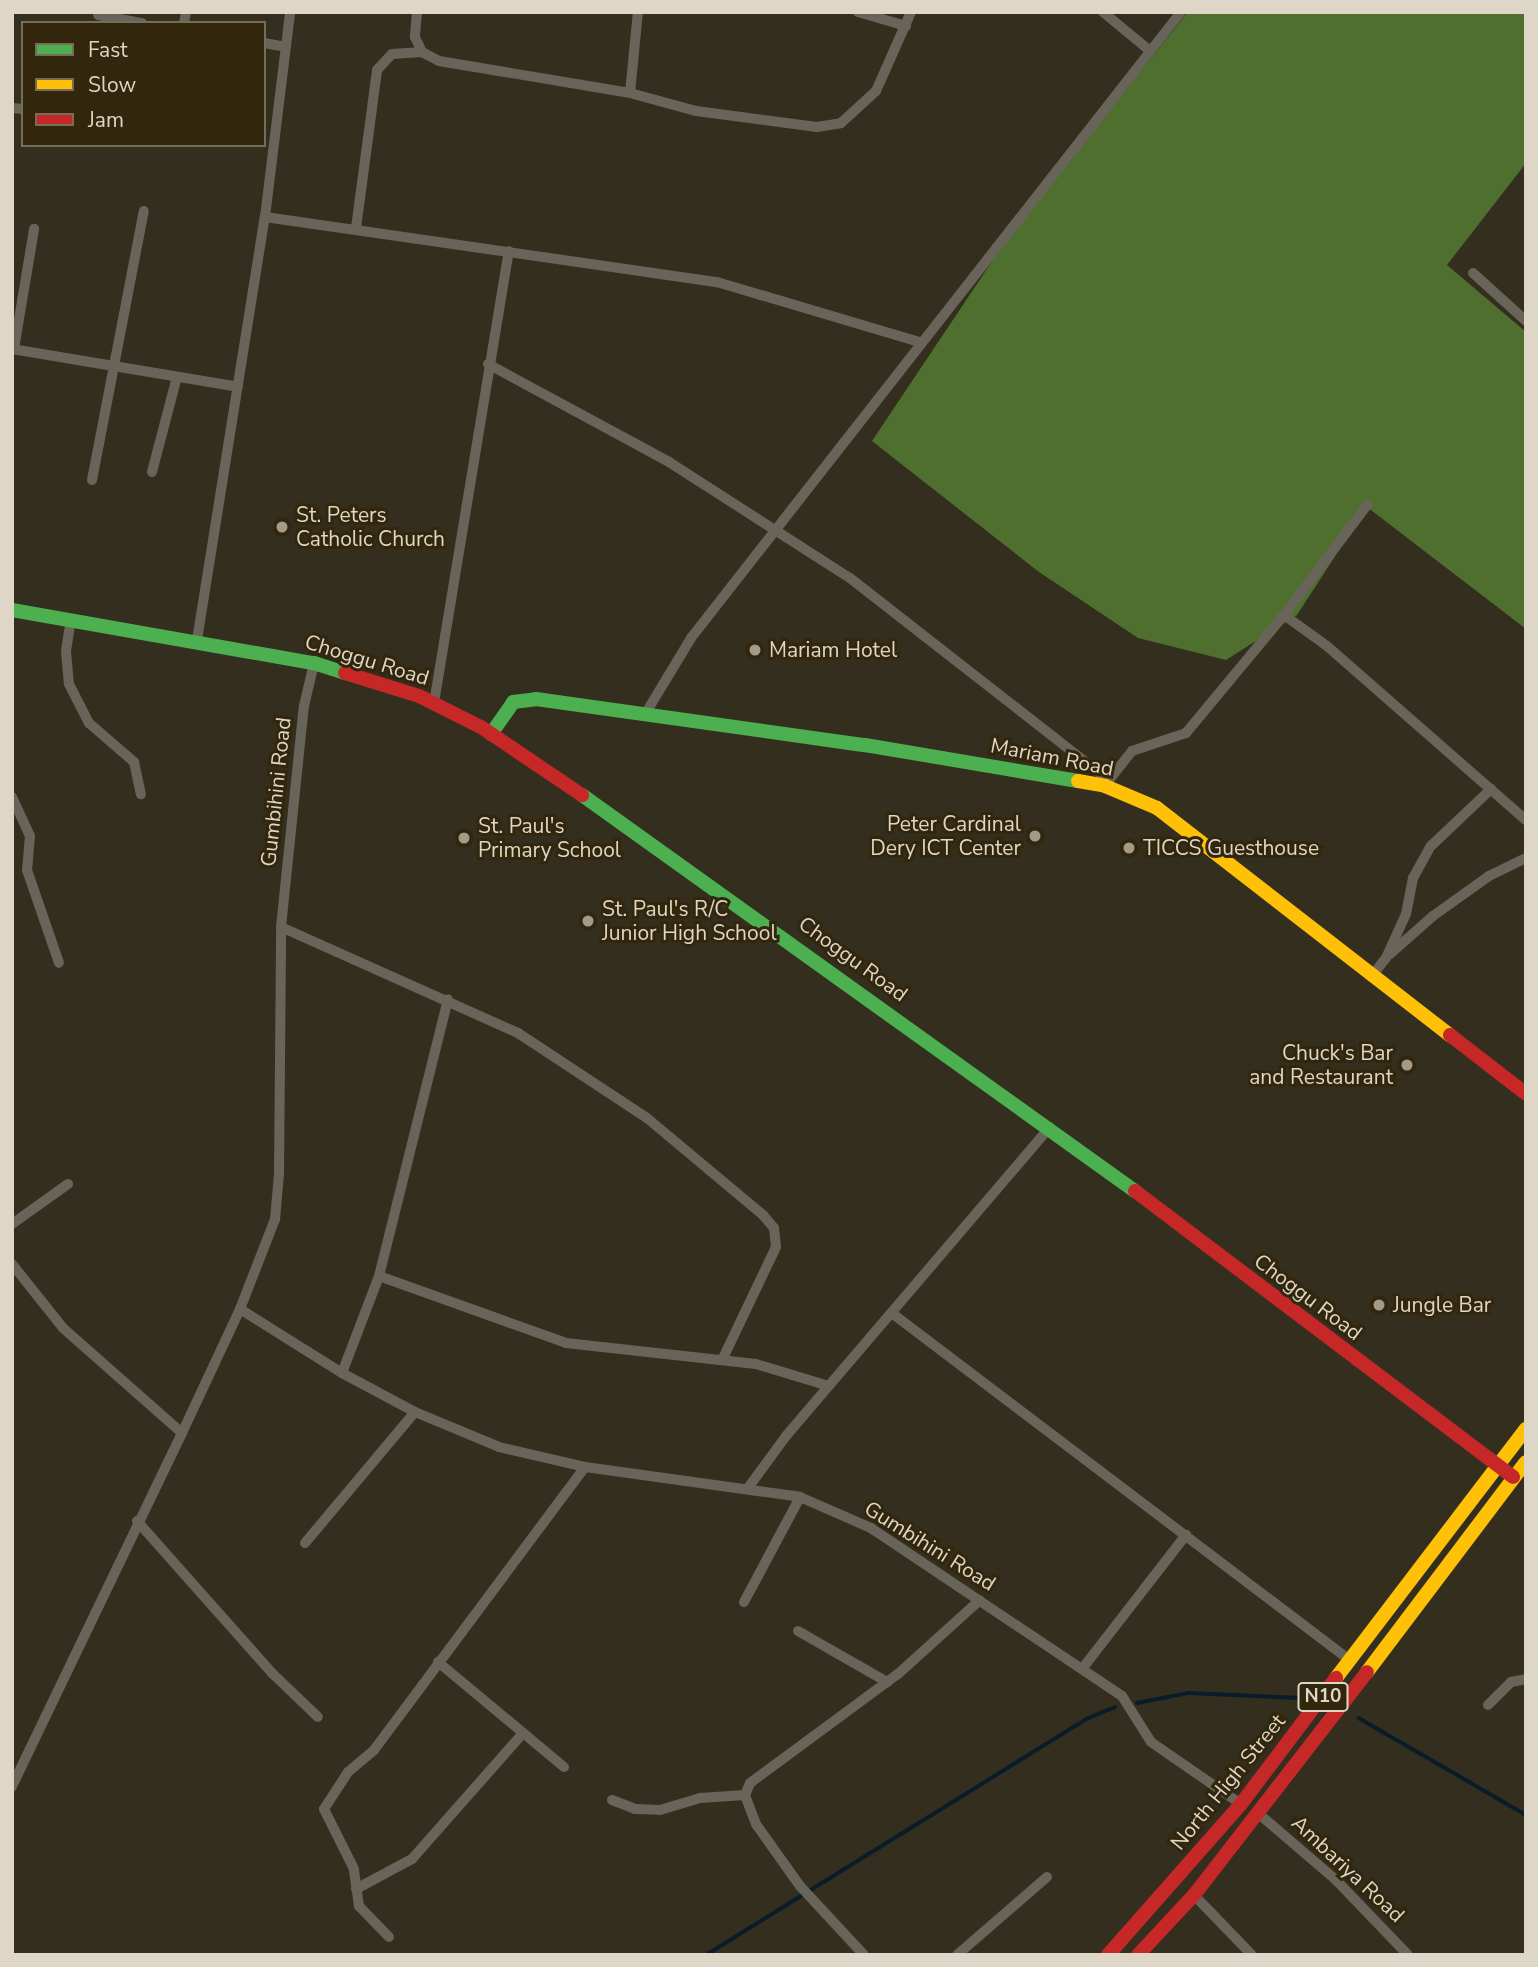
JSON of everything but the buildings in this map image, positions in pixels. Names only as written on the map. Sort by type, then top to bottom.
[{"type":"main road","name":"Choggu Road","points":[[12,610],[197,640],[314,663],[434,703],[491,734],[684,864],[1050,1127],[1513,1477]]},
{"type":"main road","name":"Mariam Road","points":[[491,734],[513,702],[536,699],[797,735],[1107,783],[1157,808],[1186,828],[1371,977],[1526,1094]]},
{"type":"main road","name":"North High Street","points":[[1108,1955],[1241,1804],[1526,1429]]},
{"type":"main road","name":"North High Street","points":[[1138,1955],[1194,1895],[1259,1814],[1526,1462]]},
{"type":"street","points":[[197,640],[265,216],[269,144],[290,12]]},
{"type":"street","points":[[417,12],[415,37],[422,52]]},
{"type":"street","points":[[630,93],[638,12]]},
{"type":"street","points":[[858,12],[906,26]]},
{"type":"street","points":[[356,228],[377,70],[392,54],[422,52],[464,68],[630,93],[696,111],[784,126],[841,123],[876,92],[911,12]]},
{"type":"street","points":[[1103,12],[1149,50]]},
{"type":"street","points":[[644,716],[691,638],[920,342],[1181,12]]},
{"type":"street","points":[[97,17],[127,21]]},
{"type":"street","points":[[266,43],[286,47]]},
{"type":"street","points":[[92,481],[117,367],[144,211]]},
{"type":"street","points":[[265,216],[717,282],[920,342]]},
{"type":"street","points":[[34,229],[13,349],[238,387]]},
{"type":"street","points":[[434,703],[488,364],[509,251]]},
{"type":"street","points":[[1473,273],[1526,321]]},
{"type":"street","points":[[488,364],[670,461],[886,603],[1107,783],[1132,751],[1186,733],[1284,615],[1368,504]]},
{"type":"street","points":[[152,472],[177,377]]},
{"type":"street","points":[[1284,615],[1327,646],[1526,820]]},
{"type":"street","points":[[71,619],[65,651],[69,684],[89,723],[134,762],[141,794]]},
{"type":"street","name":"Gumbihini Road","points":[[12,1787],[240,1309],[276,1208],[281,927],[304,706],[314,663]]},
{"type":"street","points":[[1386,958],[1406,914],[1413,878],[1431,846],[1491,789]]},
{"type":"street","points":[[12,797],[30,836],[27,870],[59,963]]},
{"type":"street","points":[[1371,977],[1386,958],[1433,916],[1489,876],[1526,858]]},
{"type":"street","points":[[281,927],[449,999],[518,1033],[647,1118],[727,1182],[774,1228],[776,1247],[722,1360]]},
{"type":"street","points":[[342,1373],[379,1276],[449,999]]},
{"type":"street","points":[[748,1488],[829,1386],[1050,1127]]},
{"type":"street","points":[[12,1224],[68,1184]]},
{"type":"street","points":[[12,1264],[63,1328],[182,1433]]},
{"type":"street","points":[[379,1276],[566,1343],[756,1364],[829,1386]]},
{"type":"street","name":"Gumbihini Road","points":[[240,1309],[342,1373],[415,1412],[499,1447],[584,1466],[800,1497],[871,1528],[1122,1696],[1151,1742],[1241,1804]]},
{"type":"street","points":[[893,1314],[1351,1661]]},
{"type":"street","points":[[304,1543],[415,1412]]},
{"type":"street","points":[[389,1937],[359,1906],[354,1869],[324,1809],[348,1772],[374,1750],[584,1466]]},
{"type":"street","points":[[1513,1477],[1526,1486]]},
{"type":"street","points":[[744,1602],[800,1497]]},
{"type":"street","points":[[138,1521],[273,1674],[318,1717]]},
{"type":"street","points":[[1082,1669],[1186,1535]]},
{"type":"street","points":[[864,1955],[800,1886],[756,1824],[745,1795],[750,1783],[887,1682],[980,1600]]},
{"type":"street","points":[[798,1631],[887,1682]]},
{"type":"street","points":[[438,1662],[564,1767]]},
{"type":"street","points":[[1488,1705],[1511,1682],[1526,1679]]},
{"type":"street","points":[[356,1889],[412,1859],[523,1733]]},
{"type":"street","points":[[612,1800],[635,1809],[660,1811],[699,1798],[745,1795]]},
{"type":"street","name":"Ambariya Road","points":[[1259,1814],[1336,1880],[1408,1955]]},
{"type":"street","points":[[957,1955],[1047,1877]]},
{"type":"street","points":[[1194,1895],[1252,1955]]},
{"type":"green space","points":[[1188,12],[1526,12],[1526,163],[1447,265],[1526,332],[1526,629],[1367,507],[1297,615],[1226,660],[1138,638],[1039,572],[872,441],[1007,239]]},
{"type":"waterway","points":[[1137,1703],[1189,1693],[1300,1698]]},
{"type":"waterway","points":[[706,1955],[1086,1719],[1115,1707]]},
{"type":"waterway","points":[[1359,1718],[1526,1815]]},
{"type":"traffic: fast","points":[[12,610],[314,663],[345,673]]},
{"type":"traffic: fast","points":[[491,734],[513,702],[536,699],[865,745],[1078,781]]},
{"type":"traffic: fast","points":[[582,795],[1135,1191]]},
{"type":"traffic: slow","points":[[1078,781],[1105,786],[1157,808],[1450,1035]]},
{"type":"traffic: slow","points":[[1336,1678],[1526,1429]]},
{"type":"traffic: slow","points":[[1367,1672],[1526,1462]]},
{"type":"traffic: jam","points":[[345,673],[419,696],[481,727],[582,795]]},
{"type":"traffic: jam","points":[[1450,1035],[1526,1094]]},
{"type":"traffic: jam","points":[[1135,1191],[1513,1477]]},
{"type":"traffic: jam","points":[[1138,1955],[1194,1895],[1367,1672]]},
{"type":"traffic: jam","points":[[1108,1955],[1241,1804],[1336,1678]]},
{"type":"place","name":"St. Peters Catholic Church","points":[[282,527]]},
{"type":"place","name":"Mariam Hotel","points":[[755,650]]},
{"type":"place","name":"Peter Cardinal Dery ICT Center","points":[[1035,836]]},
{"type":"place","name":"St. Paul's Primary School","points":[[464,838]]},
{"type":"place","name":"TICCS Guesthouse","points":[[1129,848]]},
{"type":"place","name":"St. Paul's R/C Junior High School","points":[[588,921]]},
{"type":"place","name":"Chuck's Bar and Restaurant","points":[[1407,1065]]},
{"type":"place","name":"Jungle Bar","points":[[1379,1305]]}]
